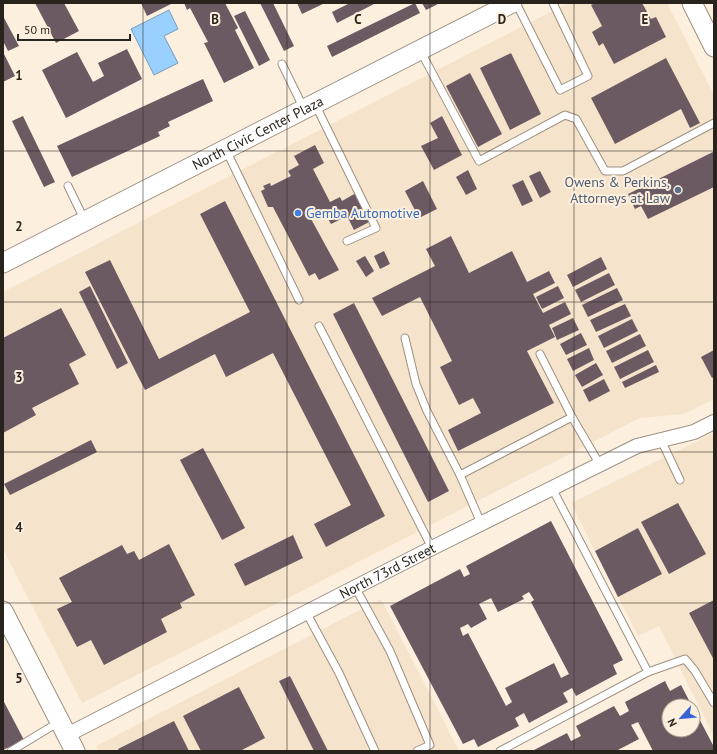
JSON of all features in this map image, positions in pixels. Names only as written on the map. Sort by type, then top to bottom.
[{"type":"street","name":"North Civic Center Plaza","points":[[3,262],[512,3]]},
{"type":"street","points":[[692,3],[714,47]]},
{"type":"street","name":"North 73rd Street","points":[[67,736],[355,587],[637,446],[694,432],[714,422]]},
{"type":"street","points":[[3,611],[67,736]]},
{"type":"lane","points":[[516,3],[560,90],[588,76],[553,3]]},
{"type":"lane","points":[[419,50],[479,161],[566,115],[576,119],[605,171],[623,171],[714,123]]},
{"type":"lane","points":[[282,64],[310,107],[376,228],[347,241]]},
{"type":"lane","points":[[226,149],[299,300]]},
{"type":"lane","points":[[68,186],[85,221]]},
{"type":"lane","points":[[319,326],[432,548]]},
{"type":"lane","points":[[405,338],[416,384],[481,523]]},
{"type":"lane","points":[[540,354],[572,417],[600,464]]},
{"type":"lane","points":[[460,476],[572,417]]},
{"type":"lane","points":[[661,440],[680,480]]},
{"type":"lane","points":[[552,488],[648,672]]},
{"type":"lane","points":[[355,587],[390,651],[430,745],[417,751]]},
{"type":"lane","points":[[306,612],[339,673],[374,751]]},
{"type":"lane","points":[[500,751],[648,672],[684,659],[695,670],[714,703]]},
{"type":"lane","points":[[11,751],[67,736]]},
{"type":"shaded area","points":[[568,3],[667,3],[714,95],[714,399],[684,414],[640,418],[82,703],[3,549],[3,292]]},
{"type":"shaded area","points":[[714,433],[714,737],[701,711],[701,698],[695,698],[659,626],[638,636],[571,503]]},
{"type":"shaded area","points":[[381,599],[459,751],[99,751],[96,746]]},
{"type":"water","points":[[169,10],[178,29],[164,36],[178,63],[154,75],[131,29]]},
{"type":"building","points":[[35,3],[64,3],[79,31],[56,43]]},
{"type":"building","points":[[141,3],[173,3],[147,16]]},
{"type":"building","points":[[184,3],[225,3],[238,28],[235,30],[254,68],[224,83],[204,43],[208,42],[190,8],[187,10]]},
{"type":"building","points":[[260,3],[273,3],[294,46],[284,51]]},
{"type":"building","points":[[297,3],[325,3],[302,14]]},
{"type":"building","points":[[350,3],[376,3],[337,23],[332,12]]},
{"type":"building","points":[[415,3],[420,13],[332,57],[327,46]]},
{"type":"building","points":[[422,3],[440,3],[426,10]]},
{"type":"building","points":[[595,3],[642,3],[651,19],[656,17],[666,37],[614,64],[603,43],[599,46],[592,32],[602,26],[591,5]]},
{"type":"building","points":[[245,11],[270,60],[259,66],[234,16]]},
{"type":"building","points":[[3,16],[19,46],[8,51],[3,41]]},
{"type":"building","points":[[127,49],[142,79],[66,118],[42,70],[77,52],[93,82],[104,76],[98,63]]},
{"type":"building","points":[[3,52],[15,76],[3,82]]},
{"type":"building","points":[[511,53],[541,114],[510,130],[480,68]]},
{"type":"building","points":[[666,58],[700,123],[690,128],[681,109],[615,144],[591,98]]},
{"type":"building","points":[[470,73],[502,134],[478,147],[446,86]]},
{"type":"building","points":[[203,79],[213,101],[168,122],[170,126],[158,132],[160,136],[72,177],[57,146]]},
{"type":"building","points":[[23,116],[55,182],[44,187],[12,121]]},
{"type":"building","points":[[442,116],[462,155],[434,170],[421,146],[438,138],[430,123]]},
{"type":"building","points":[[315,145],[324,163],[313,169],[330,202],[340,197],[342,201],[356,193],[371,221],[354,230],[347,216],[331,224],[323,210],[310,217],[339,270],[319,280],[315,273],[309,276],[273,207],[268,207],[261,191],[265,189],[263,186],[270,183],[271,186],[291,176],[288,171],[299,165],[294,156]]},
{"type":"building","points":[[713,152],[714,187],[648,219],[641,206],[635,209],[628,194]]},
{"type":"building","points":[[468,170],[477,189],[466,195],[456,177]]},
{"type":"building","points":[[540,171],[551,192],[540,198],[529,176]]},
{"type":"building","points":[[523,180],[533,201],[522,206],[512,185]]},
{"type":"building","points":[[423,181],[437,209],[419,218],[405,191]]},
{"type":"building","points":[[225,201],[385,516],[326,547],[314,524],[351,505],[273,353],[226,377],[215,354],[145,390],[85,272],[110,260],[159,359],[250,312],[200,214]]},
{"type":"building","points":[[451,236],[469,273],[512,251],[527,282],[549,271],[555,283],[533,294],[543,313],[565,302],[571,314],[549,325],[555,337],[527,351],[554,403],[458,451],[448,430],[481,413],[473,398],[459,405],[440,367],[452,361],[420,297],[382,316],[372,298],[435,266],[426,249]]},
{"type":"building","points":[[384,251],[390,264],[380,269],[374,256]]},
{"type":"building","points":[[365,256],[374,271],[366,277],[356,261]]},
{"type":"building","points":[[601,257],[607,269],[573,287],[567,275]]},
{"type":"building","points":[[609,273],[615,285],[581,302],[575,290]]},
{"type":"building","points":[[90,286],[128,363],[117,369],[79,292]]},
{"type":"building","points":[[558,286],[564,298],[542,309],[536,297]]},
{"type":"building","points":[[617,288],[623,300],[588,317],[582,305]]},
{"type":"building","points":[[354,303],[449,491],[428,502],[333,314]]},
{"type":"building","points":[[625,304],[631,316],[596,332],[590,320]]},
{"type":"building","points":[[61,308],[86,355],[69,364],[79,384],[32,408],[36,415],[3,433],[3,338]]},
{"type":"building","points":[[573,318],[579,330],[557,340],[552,328]]},
{"type":"building","points":[[632,319],[638,331],[604,348],[598,336]]},
{"type":"building","points":[[581,333],[587,345],[566,355],[560,344]]},
{"type":"building","points":[[640,334],[646,346],[612,363],[606,351]]},
{"type":"building","points":[[589,348],[594,360],[573,371],[567,359]]},
{"type":"building","points":[[648,350],[654,362],[620,379],[614,367]]},
{"type":"building","points":[[714,350],[714,377],[712,378],[701,357]]},
{"type":"building","points":[[596,363],[603,375],[582,387],[575,375]]},
{"type":"building","points":[[656,365],[659,372],[625,388],[622,382]]},
{"type":"building","points":[[604,379],[610,391],[589,402],[583,390]]},
{"type":"building","points":[[91,440],[97,452],[10,495],[4,484]]},
{"type":"building","points":[[203,448],[245,528],[222,540],[180,460]]},
{"type":"building","points":[[678,503],[706,554],[669,574],[641,522]]},
{"type":"building","points":[[551,521],[623,660],[613,665],[617,674],[576,696],[572,688],[563,693],[568,702],[529,723],[524,713],[515,718],[519,726],[478,747],[474,739],[463,744],[390,606],[460,569],[464,577],[470,574],[466,566]],"holes":[[[529,592],[534,600],[531,602],[569,674],[561,678],[554,663],[505,688],[512,702],[506,706],[468,633],[463,636],[460,628],[468,624],[471,628],[487,619],[479,604],[491,598],[498,612],[524,599],[522,596]]]},
{"type":"building","points":[[638,528],[662,574],[618,597],[595,551]]},
{"type":"building","points":[[293,535],[303,558],[245,586],[234,564]]},
{"type":"building","points":[[169,544],[195,595],[180,603],[182,608],[161,619],[167,632],[104,665],[91,640],[77,647],[57,609],[72,602],[59,578],[122,545],[127,554],[134,551],[139,560]]},
{"type":"building","points":[[714,600],[714,660],[689,613]]},
{"type":"building","points":[[290,676],[328,751],[314,751],[279,681]]},
{"type":"building","points":[[665,681],[670,691],[681,685],[688,698],[661,698],[661,738],[701,738],[701,722],[714,747],[714,751],[653,751],[638,722],[631,725],[639,739],[616,751],[532,751],[567,733],[571,741],[581,736],[576,726],[614,706],[620,716],[629,711],[625,702]]},
{"type":"building","points":[[239,687],[265,738],[240,751],[201,751],[183,716]]},
{"type":"building","points":[[3,700],[24,740],[3,750]]},
{"type":"building","points":[[174,721],[189,751],[119,751],[118,749]]},
{"type":"place","name":"Owens & Perkins, Attorneys at Law","points":[[678,190]]},
{"type":"place","name":"Gemba Automotive","points":[[298,213]]}]
